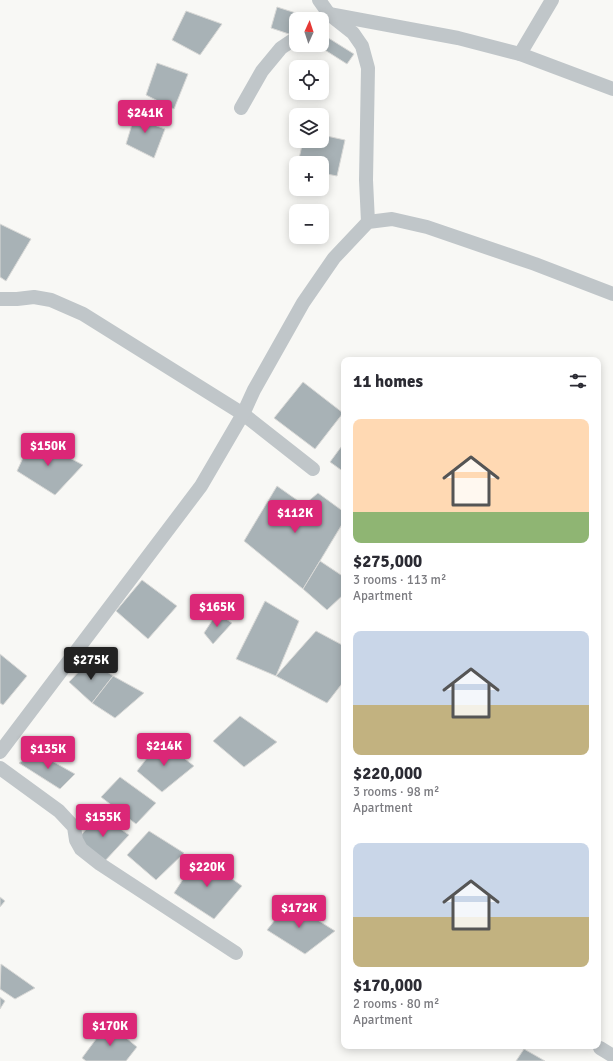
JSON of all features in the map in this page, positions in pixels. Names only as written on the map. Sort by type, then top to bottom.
[{"type":"street","points":[[319,0],[324,12]]},
{"type":"street","points":[[520,54],[552,0]]},
{"type":"street","points":[[329,17],[458,38],[520,54],[613,89]]},
{"type":"street","points":[[329,18],[353,33],[362,46],[368,68],[366,180],[368,222]]},
{"type":"street","points":[[241,108],[262,72],[281,48],[289,43]]},
{"type":"street","points":[[0,752],[201,486],[303,303],[334,258],[368,222],[392,219],[427,227],[534,264],[613,294]]},
{"type":"street","points":[[0,299],[34,297],[51,300],[83,314],[242,414],[313,469]]},
{"type":"street","points":[[0,768],[59,811],[74,828],[76,840],[81,850],[236,953]]},
{"type":"street","points":[[601,1049],[613,1056]]},
{"type":"building","points":[[277,7],[293,12],[289,12],[289,34],[271,28]]},
{"type":"building","points":[[186,11],[222,24],[200,55],[172,40]]},
{"type":"building","points":[[329,38],[354,54],[347,64],[328,52]]},
{"type":"building","points":[[157,63],[188,74],[174,109],[146,95]]},
{"type":"building","points":[[137,108],[156,116],[154,125],[165,129],[154,158],[126,144]]},
{"type":"building","points":[[329,137],[345,140],[337,176],[329,174],[329,156],[300,156],[301,148],[329,148]]},
{"type":"building","points":[[0,224],[31,239],[6,281],[0,277]]},
{"type":"building","points":[[303,382],[341,411],[341,416],[315,449],[274,418]]},
{"type":"building","points":[[32,438],[83,465],[55,495],[17,471]]},
{"type":"building","points":[[341,447],[341,470],[330,462]]},
{"type":"building","points":[[277,486],[304,505],[318,493],[341,510],[341,526],[303,589],[244,541]]},
{"type":"building","points":[[320,561],[341,575],[341,597],[327,610],[303,589]]},
{"type":"building","points":[[142,580],[177,606],[148,639],[116,611]]},
{"type":"building","points":[[265,601],[299,621],[276,676],[236,659]]},
{"type":"building","points":[[217,613],[232,623],[213,644],[204,633]]},
{"type":"building","points":[[316,631],[341,644],[341,685],[327,703],[276,676]]},
{"type":"building","points":[[0,654],[27,676],[3,705],[0,703]]},
{"type":"building","points":[[90,660],[113,676],[92,703],[69,682]]},
{"type":"building","points":[[113,676],[144,693],[115,718],[92,703]]},
{"type":"building","points":[[240,716],[277,742],[244,767],[213,741]]},
{"type":"building","points":[[161,740],[194,766],[162,792],[137,771]]},
{"type":"building","points":[[36,752],[75,774],[60,789],[19,763]]},
{"type":"building","points":[[120,777],[156,803],[136,824],[101,797]]},
{"type":"building","points":[[99,814],[129,835],[103,863],[78,839]]},
{"type":"building","points":[[149,831],[184,853],[156,880],[127,855]]},
{"type":"building","points":[[199,855],[242,886],[214,919],[174,893]]},
{"type":"building","points":[[0,897],[5,901],[0,907]]},
{"type":"building","points":[[289,902],[335,931],[305,954],[267,930]]},
{"type":"building","points":[[1,964],[35,988],[15,999],[0,989]]},
{"type":"building","points":[[0,997],[5,1001],[0,1009]]},
{"type":"building","points":[[108,1023],[137,1047],[126,1061],[86,1061],[82,1058]]},
{"type":"building","points":[[524,1049],[545,1061],[516,1061]]}]
